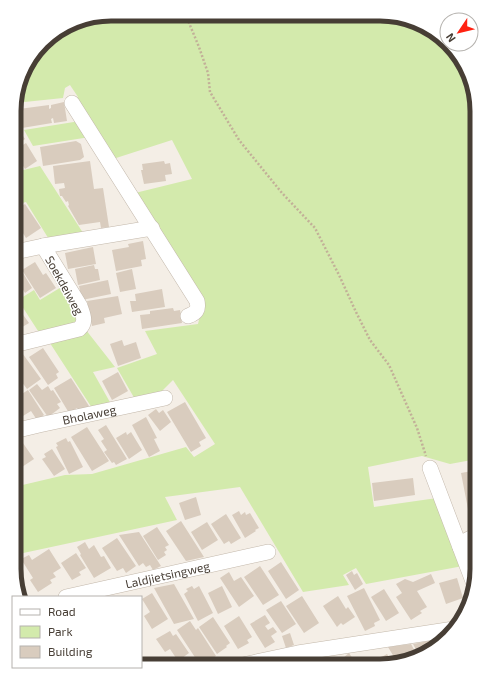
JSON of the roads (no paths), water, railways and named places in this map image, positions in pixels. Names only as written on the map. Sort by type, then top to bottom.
[{"type":"street","points":[[72,103],[197,301],[197,310],[188,316]]},
{"type":"street","points":[[21,251],[152,228]]},
{"type":"street","name":"Soekdeiweg","points":[[21,343],[79,329],[84,322],[84,317],[80,306],[43,246]]},
{"type":"street","name":"Bholaweg","points":[[21,429],[165,398]]},
{"type":"street","points":[[430,468],[470,573]]},
{"type":"street","points":[[460,547],[470,539]]},
{"type":"street","name":"Laldjietsingweg","points":[[70,596],[268,552]]},
{"type":"street","points":[[270,659],[298,653],[446,630]]}]
